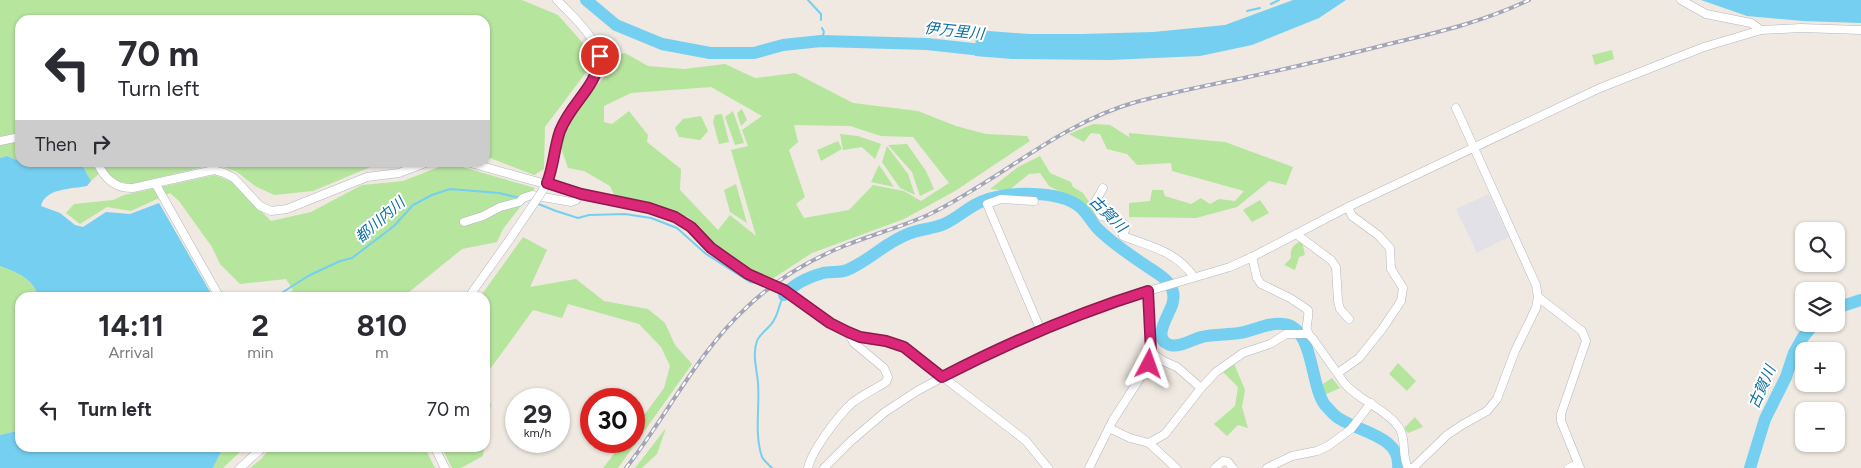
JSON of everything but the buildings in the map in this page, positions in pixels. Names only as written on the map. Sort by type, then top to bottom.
[{"type":"street","points":[[472,292],[545,187],[553,168],[560,130],[578,100],[594,79],[598,68],[600,56],[596,46],[557,0]]},
{"type":"street","points":[[1681,0],[1706,14],[1751,22],[1761,30]]},
{"type":"street","points":[[824,468],[850,441],[885,412],[942,377],[1041,331],[1111,302],[1230,267],[1348,207],[1600,88],[1704,47],[1761,30],[1801,28],[1861,30]]},
{"type":"street","points":[[1413,468],[1447,435],[1462,424],[1479,417],[1493,405],[1501,391],[1516,351],[1536,308],[1538,297],[1536,285],[1456,108]]},
{"type":"street","points":[[0,141],[15,138]]},
{"type":"street","points":[[99,167],[102,174],[108,180],[122,188],[133,188],[214,170],[224,173],[241,184],[260,206],[271,211],[287,209],[367,177],[400,173],[415,167]]},
{"type":"street","points":[[483,167],[545,187],[649,208],[675,217],[691,227],[711,248],[748,274],[787,291],[830,323],[860,337],[886,341],[904,347],[1026,441],[1048,468]]},
{"type":"street","points":[[156,183],[217,292]]},
{"type":"street","points":[[1103,188],[1094,204],[1101,216],[1122,222],[1126,227],[1123,236],[1151,245],[1167,253],[1188,268],[1194,277]]},
{"type":"street","points":[[464,222],[483,216],[500,206],[532,195],[571,202],[576,200],[581,194]]},
{"type":"street","points":[[1034,201],[1001,198],[987,204],[1041,331]]},
{"type":"street","points":[[1338,373],[1359,358],[1383,328],[1401,301],[1403,288],[1391,270],[1390,248],[1378,235],[1352,216],[1348,207]]},
{"type":"street","points":[[1296,234],[1331,260],[1336,267],[1338,301],[1340,309],[1349,319]]},
{"type":"street","points":[[1252,257],[1257,278],[1261,284],[1290,298],[1308,310],[1306,328],[1301,333]]},
{"type":"street","points":[[1089,468],[1109,428],[1149,364],[1151,352],[1148,291]]},
{"type":"street","points":[[1538,297],[1582,331],[1586,342],[1561,414],[1579,466],[1569,468]]},
{"type":"street","points":[[808,468],[810,459],[838,419],[853,402],[886,382],[888,376],[884,368],[854,343],[848,332]]},
{"type":"street","points":[[1149,443],[1165,434],[1216,372],[1243,353],[1270,344],[1286,334],[1301,333],[1314,339],[1351,391],[1382,411],[1398,426],[1402,433],[1403,449],[1408,468]]},
{"type":"street","points":[[1151,352],[1163,361],[1177,367],[1201,388]]},
{"type":"street","points":[[1267,468],[1292,456],[1317,451],[1328,446],[1354,426],[1371,403]]},
{"type":"street","points":[[1109,428],[1130,438],[1149,443],[1176,468]]},
{"type":"street","points":[[240,468],[258,452]]},
{"type":"street","points":[[437,452],[445,468]]},
{"type":"street","points":[[1215,468],[1223,461],[1228,462],[1233,468]]},
{"type":"shaded area","points":[[1489,194],[1509,237],[1477,253],[1456,209]]},
{"type":"green space","points":[[0,0],[522,0],[558,15],[588,49],[590,67],[545,127],[544,169],[534,175],[490,158],[490,15],[15,15],[15,159],[7,156],[0,158]]},
{"type":"green space","points":[[1612,50],[1614,59],[1595,65],[1592,55]]},
{"type":"green space","points":[[625,53],[648,66],[684,69],[725,64],[755,78],[795,73],[853,103],[918,111],[956,126],[986,134],[1027,136],[1030,141],[955,191],[904,219],[812,253],[772,279],[749,269],[714,245],[688,217],[615,197],[610,186],[584,171],[568,168],[560,145],[576,109],[606,75],[611,55]],"holes":[[[711,87],[762,116],[742,130],[748,146],[731,150],[756,236],[730,215],[718,230],[680,190],[681,169],[647,142],[648,135],[629,111],[612,124],[604,122],[604,106],[631,93]],[[794,125],[850,126],[881,136],[913,137],[949,183],[921,201],[904,191],[873,185],[849,210],[804,218],[796,204],[805,197],[789,150],[798,142]]]},
{"type":"green space","points":[[742,109],[747,120],[741,126],[737,113]]},
{"type":"green space","points":[[733,111],[744,143],[735,145],[725,117]]},
{"type":"green space","points":[[722,114],[729,142],[719,144],[713,122],[715,115]]},
{"type":"green space","points":[[701,116],[708,131],[700,140],[679,137],[675,128],[683,119]]},
{"type":"green space","points":[[1093,124],[1110,125],[1129,137],[1129,133],[1225,142],[1293,167],[1286,185],[1269,181],[1237,207],[1196,218],[1129,217],[1129,203],[1150,201],[1152,190],[1163,190],[1165,196],[1191,204],[1201,198],[1210,204],[1219,199],[1235,201],[1244,191],[1172,171],[1171,163],[1137,165],[1127,154],[1107,149],[1100,134],[1091,133],[1084,142],[1069,134]]},
{"type":"green space","points":[[840,134],[858,136],[881,144],[875,159],[862,147],[843,150]]},
{"type":"green space","points":[[838,141],[842,149],[821,161],[817,150]]},
{"type":"green space","points":[[907,144],[926,171],[934,189],[920,196],[912,172],[888,145]]},
{"type":"green space","points":[[887,146],[908,174],[915,195],[900,188],[882,162]]},
{"type":"green space","points":[[1040,156],[1050,173],[1071,182],[1073,187],[1083,193],[1101,219],[1092,219],[1079,202],[1049,186],[1040,173],[1029,174],[1008,191],[990,189],[1018,167]]},
{"type":"green space","points":[[879,165],[894,187],[871,182]]},
{"type":"green space","points":[[83,167],[203,167],[133,184],[115,181],[101,172],[91,181]]},
{"type":"green space","points":[[223,167],[370,167],[313,191],[274,195],[255,186],[237,172]]},
{"type":"green space","points":[[439,167],[462,167],[535,188],[503,229],[497,242],[462,249],[409,292],[290,292],[293,290],[286,279],[240,284],[220,264],[212,247],[179,201],[170,193],[131,211],[107,207],[80,224],[66,213],[74,204],[113,200],[124,195],[215,175],[232,182],[271,221],[311,212],[362,185],[403,181]]},
{"type":"green space","points":[[736,184],[747,223],[730,212],[724,190]]},
{"type":"green space","points":[[1260,200],[1269,213],[1252,222],[1243,210]]},
{"type":"green space","points":[[523,237],[547,250],[530,287],[576,279],[604,301],[648,309],[665,323],[675,345],[692,364],[645,430],[645,414],[664,388],[670,366],[661,347],[639,324],[568,304],[562,318],[533,310],[490,369],[490,292],[484,292]]},
{"type":"green space","points":[[1302,241],[1305,255],[1299,257],[1295,270],[1284,265],[1291,258],[1293,247]]},
{"type":"green space","points":[[0,266],[24,277],[33,285],[37,292],[15,292],[15,431],[0,435]]},
{"type":"green space","points":[[1233,361],[1245,390],[1242,407],[1248,428],[1238,425],[1227,436],[1214,424],[1235,406],[1238,387],[1221,370]]},
{"type":"green space","points":[[1398,363],[1416,381],[1407,391],[1389,374]]},
{"type":"green space","points":[[1332,378],[1340,388],[1324,395],[1320,386]]},
{"type":"green space","points":[[1415,417],[1423,427],[1408,433],[1404,428]]},
{"type":"green space","points":[[666,428],[657,454],[642,468],[635,468]]},
{"type":"green space","points":[[221,452],[240,452],[223,468],[213,468]]},
{"type":"green space","points":[[267,452],[427,452],[435,468],[250,468]]},
{"type":"green space","points":[[444,452],[484,452],[483,456],[461,468],[452,468]]},
{"type":"green space","points":[[615,453],[629,453],[618,468],[603,468]]},
{"type":"water","points":[[1293,0],[1346,0],[1319,18],[1252,45],[1200,56],[1110,60],[1012,59],[975,56],[976,30],[1029,34],[1153,32],[1225,25]]},
{"type":"water","points":[[1701,0],[1861,0],[1861,23],[1803,21],[1747,16]]},
{"type":"water","points":[[7,156],[15,159],[15,167],[83,167],[91,181],[87,186],[60,190],[53,193],[44,200],[41,206],[60,213],[75,225],[83,227],[106,212],[130,214],[159,203],[210,292],[37,292],[33,285],[24,277],[0,266],[0,158]]},
{"type":"water","points":[[15,431],[15,452],[221,452],[213,468],[0,468],[0,435]]},
{"type":"waterway","name":"伊万里川","points":[[586,0],[616,25],[662,44],[710,53],[754,53],[783,45],[821,41],[927,44],[991,51]]},
{"type":"waterway","points":[[808,0],[821,14],[821,20]]},
{"type":"waterway","points":[[1271,4],[1279,0]]},
{"type":"waterway","points":[[1247,11],[1260,8]]},
{"type":"waterway","points":[[821,41],[824,32],[822,28]]},
{"type":"waterway","name":"都川内川","points":[[283,292],[308,276],[340,261],[352,258],[394,226],[413,205],[432,195],[450,189],[499,193],[520,198]]},
{"type":"waterway","name":"古賀川","points":[[784,295],[792,287],[807,279],[823,273],[847,270],[863,262],[900,237],[944,224],[983,201],[1019,194],[1060,197],[1080,207],[1110,240],[1162,276],[1168,283],[1172,290],[1173,298],[1161,332],[1165,342],[1174,346],[1202,337],[1245,332],[1272,324],[1283,324],[1293,327],[1301,335],[1306,345],[1316,385],[1325,405],[1334,415],[1348,424],[1387,442],[1397,458],[1398,468]]},
{"type":"waterway","name":"都川内川","points":[[536,203],[578,218],[589,215],[625,214],[651,218],[677,228],[706,254],[750,282],[765,285]]},
{"type":"waterway","name":"古賀川","points":[[772,468],[762,457],[758,439],[758,383],[755,351],[758,338],[774,320],[784,295],[774,290]]},
{"type":"waterway","name":"古賀川","points":[[1845,305],[1861,300]]},
{"type":"waterway","name":"古賀川","points":[[1750,468],[1765,419],[1786,377],[1794,353],[1807,332]]},
{"type":"railway","points":[[626,468],[697,365],[729,325],[768,289],[817,258],[854,242],[928,215],[979,186],[1055,138],[1108,112],[1136,102],[1316,62],[1445,30],[1496,14],[1529,0]]},
{"type":"route","points":[[600,56],[594,79],[578,100],[560,130],[553,168],[547,183],[581,194],[649,208],[675,217],[691,227],[711,248],[748,274],[760,281],[770,283],[789,292],[830,323],[848,332],[860,337],[886,341],[904,347],[942,377],[964,365],[1041,331],[1111,302],[1148,291],[1151,352],[1149,364]]}]
